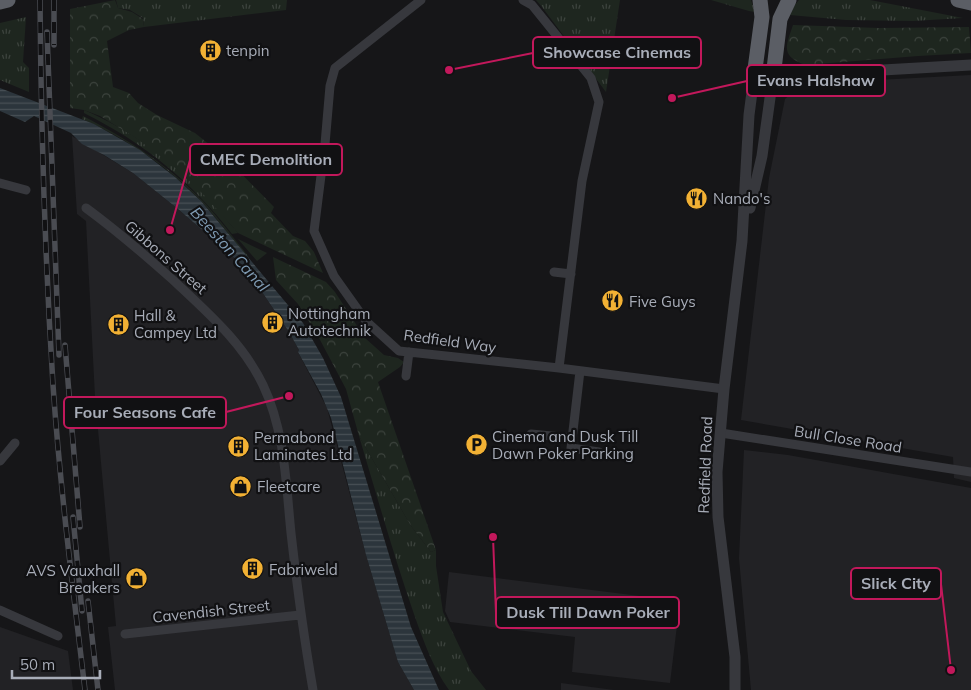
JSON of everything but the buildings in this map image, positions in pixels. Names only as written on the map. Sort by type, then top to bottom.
[{"type":"highway","points":[[0,2],[8,0]]},
{"type":"highway","points":[[756,69],[762,17],[760,0]]},
{"type":"highway","points":[[774,69],[780,19],[789,0]]},
{"type":"highway","points":[[958,0],[971,3]]},
{"type":"street","name":"Redfield Way","points":[[421,0],[335,68],[329,93],[325,144],[314,231],[334,276],[366,321],[399,351],[559,368],[724,389]]},
{"type":"street","points":[[523,0],[532,5],[591,78],[598,102],[582,181],[559,368]]},
{"type":"street","points":[[756,69],[827,74],[971,65]]},
{"type":"street","name":"Redfield Road","points":[[736,690],[735,657],[718,517],[717,472],[724,389],[742,241],[749,116],[756,69]]},
{"type":"street","name":"Redfield Road","points":[[742,241],[762,156],[774,69]]},
{"type":"street","points":[[0,183],[26,190]]},
{"type":"street","name":"Gibbons Street","points":[[86,208],[146,257],[206,311],[244,352],[264,386],[274,411],[281,443],[300,615],[313,690]]},
{"type":"street","points":[[554,272],[571,274]]},
{"type":"street","points":[[406,376],[409,352]]},
{"type":"street","points":[[580,371],[571,448],[599,452]]},
{"type":"street","points":[[531,434],[572,438]]},
{"type":"street","name":"Bull Close Road","points":[[720,434],[971,472]]},
{"type":"street","points":[[0,461],[15,443]]},
{"type":"street","points":[[0,610],[58,636]]},
{"type":"street","name":"Cavendish Street","points":[[125,634],[300,615]]},
{"type":"shaded area","points":[[971,75],[971,482],[954,478],[953,457],[741,420],[769,178],[785,99],[802,84]]},
{"type":"shaded area","points":[[72,136],[133,173],[246,268],[289,332],[327,408],[366,555],[398,662],[414,690],[115,690],[108,627],[116,626],[95,397],[86,221],[77,214]]},
{"type":"shaded area","points":[[744,450],[788,455],[971,488],[971,690],[751,690],[739,558]]},
{"type":"shaded area","points":[[449,572],[680,601],[670,683],[572,672],[575,637],[450,622],[445,611]]},
{"type":"shaded area","points":[[0,627],[68,651],[73,690],[0,690]]},
{"type":"shaded area","points":[[561,683],[614,690],[561,690]]},
{"type":"green space","points":[[115,0],[118,8],[132,12],[143,19],[144,27],[129,30],[107,41],[113,87],[129,93],[138,103],[157,115],[195,133],[225,157],[274,207],[271,213],[293,236],[305,241],[314,252],[323,273],[238,233],[205,196],[176,168],[136,138],[100,116],[84,110],[70,108],[70,9]]},
{"type":"green space","points":[[116,0],[287,0],[286,10],[144,27],[143,18],[130,10],[118,8]]},
{"type":"green space","points":[[536,0],[620,0],[606,92],[542,7]]},
{"type":"green space","points":[[711,0],[751,0],[755,12],[749,11]]},
{"type":"green space","points":[[799,0],[870,0],[963,18],[913,21],[846,20],[790,15]]},
{"type":"green space","points":[[26,17],[23,62],[29,68],[29,92],[0,80],[0,23]]},
{"type":"green space","points":[[793,25],[879,28],[969,27],[971,53],[805,65],[797,62],[788,54],[788,39]]},
{"type":"green space","points":[[84,110],[117,126],[149,146],[192,182],[214,204],[238,233],[232,234],[200,197],[165,165],[127,137],[84,113]]},
{"type":"green space","points":[[83,116],[131,143],[161,164],[189,187],[225,227],[249,259],[202,202],[176,177],[131,144],[82,119]]},
{"type":"green space","points":[[238,239],[267,253],[257,261]]},
{"type":"green space","points":[[273,257],[326,282],[335,292],[365,338],[384,355],[398,358],[404,362],[400,367],[378,382],[436,550],[431,552],[411,526],[359,436],[346,389],[318,336],[298,304],[276,280]]},
{"type":"green space","points":[[359,436],[411,526],[431,552],[436,550],[436,566],[443,612],[471,671],[486,690],[449,690],[434,664],[407,594]]},
{"type":"water","name":"Beeston Canal","points":[[0,88],[94,124],[140,150],[175,177],[201,201],[303,323],[323,358],[341,397],[411,627],[439,690],[414,690],[398,662],[366,555],[331,418],[321,394],[289,332],[246,268],[133,173],[82,144],[71,133],[34,116],[25,122],[0,111]]},
{"type":"railway","points":[[40,0],[44,193],[53,385],[63,500],[85,690]]},
{"type":"railway","points":[[54,0],[54,45]]},
{"type":"railway","points":[[47,32],[59,355]]},
{"type":"railway","points":[[65,345],[80,527]]},
{"type":"railway","points":[[73,517],[82,611]]},
{"type":"railway","points":[[88,601],[98,690]]},
{"type":"place","name":"tenpin","points":[[210,50]]},
{"type":"place","name":"Showcase Cinemas","points":[[449,70]]},
{"type":"place","name":"Evans Halshaw","points":[[672,98]]},
{"type":"place","name":"Nando's","points":[[697,198]]},
{"type":"place","name":"CMEC Demolition","points":[[170,230]]},
{"type":"place","name":"Five Guys","points":[[613,301]]},
{"type":"place","name":"Nottingham Autotechnik","points":[[272,322]]},
{"type":"place","name":"Hall & Campey Ltd","points":[[118,324]]},
{"type":"place","name":"Four Seasons Cafe","points":[[289,396]]},
{"type":"place","name":"Cinema and Dusk Till Dawn Poker Parking","points":[[476,445]]},
{"type":"place","name":"Permabond Laminates Ltd","points":[[238,446]]},
{"type":"place","name":"Fleetcare","points":[[241,486]]},
{"type":"place","name":"Dusk Till Dawn Poker","points":[[493,537]]},
{"type":"place","name":"Fabriweld","points":[[253,569]]},
{"type":"place","name":"AVS Vauxhall Breakers","points":[[136,579]]},
{"type":"place","name":"Slick City","points":[[951,670]]}]
